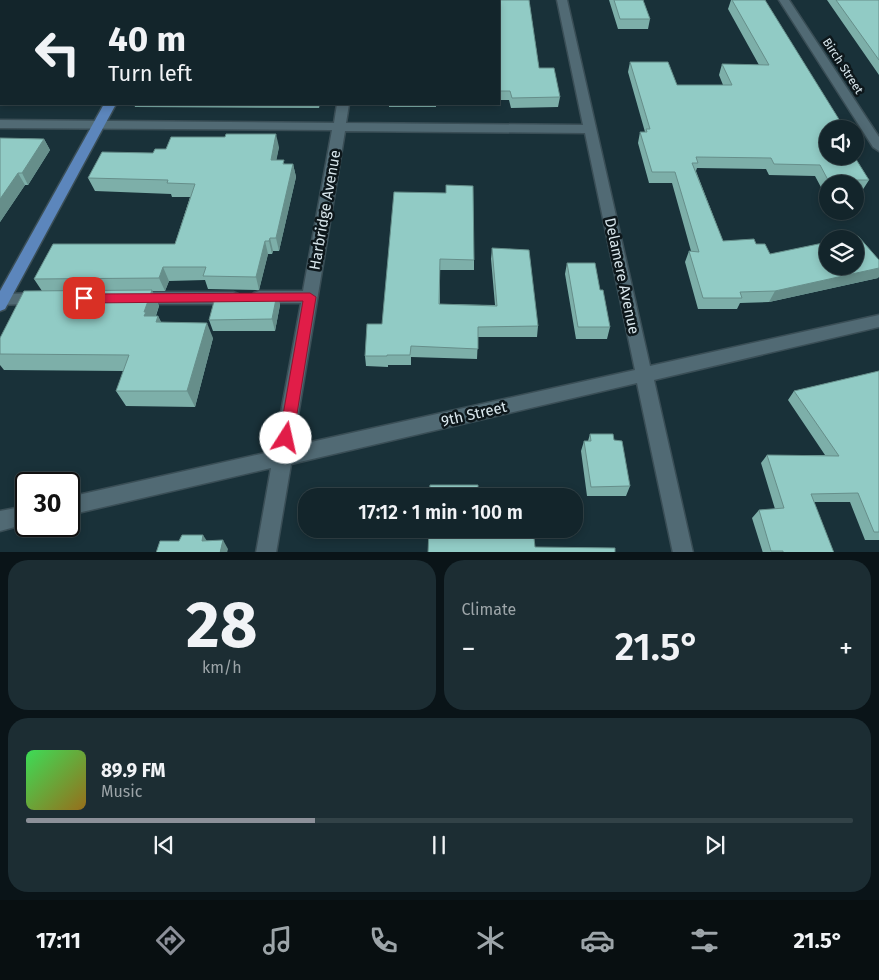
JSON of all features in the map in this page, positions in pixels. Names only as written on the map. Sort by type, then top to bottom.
[{"type":"main road","points":[[1,302],[109,105]]},
{"type":"street","name":"Delamere Avenue","points":[[562,0],[683,552]]},
{"type":"street","name":"Birch Street","points":[[784,0],[879,147]]},
{"type":"street","name":"Harbridge Avenue","points":[[266,552],[343,105]]},
{"type":"street","points":[[0,124],[590,129]]},
{"type":"street","points":[[124,298],[310,297]]},
{"type":"street","points":[[1,302],[55,298]]},
{"type":"street","name":"9th Street","points":[[80,503],[879,321]]},
{"type":"street","points":[[0,521],[15,518]]},
{"type":"building","points":[[500,0],[529,0],[539,68],[554,68],[560,97],[512,98],[510,91],[500,91]]},
{"type":"building","points":[[614,0],[643,0],[650,19],[620,19]]},
{"type":"building","points":[[732,0],[765,0],[839,120],[819,120],[819,165],[774,164],[771,158],[696,157],[698,163],[692,163],[723,241],[754,239],[756,244],[765,244],[770,254],[819,244],[819,275],[847,275],[775,291],[740,292],[742,298],[703,298],[689,251],[699,252],[675,172],[652,172],[640,132],[647,132],[646,129],[650,129],[630,62],[668,62],[677,85],[732,85],[722,64],[769,65]]},
{"type":"building","points":[[836,0],[879,0],[879,60]]},
{"type":"building","points":[[226,134],[276,134],[271,160],[284,160],[283,164],[293,164],[276,238],[270,238],[269,241],[265,241],[256,277],[203,276],[206,267],[163,267],[159,278],[34,279],[53,244],[175,244],[195,184],[167,183],[168,180],[88,178],[102,152],[153,153],[155,149],[166,149],[171,137],[225,137]]},
{"type":"building","points":[[0,138],[44,139],[22,173],[18,173],[0,199]]},
{"type":"building","points":[[820,165],[860,165],[869,180],[864,180],[864,175],[825,175]]},
{"type":"building","points":[[446,185],[473,186],[474,260],[440,259],[439,304],[497,306],[492,248],[529,250],[538,326],[478,327],[478,349],[411,346],[410,355],[365,356],[367,324],[382,324],[394,192],[446,193]]},
{"type":"building","points":[[864,243],[879,260],[879,268],[864,271]]},
{"type":"building","points":[[567,263],[595,263],[600,290],[603,290],[610,327],[578,327]]},
{"type":"building","points":[[152,290],[144,316],[158,316],[156,322],[207,323],[187,391],[116,391],[129,355],[0,354],[0,338],[24,291]]},
{"type":"building","points":[[216,294],[277,294],[272,319],[209,320]]},
{"type":"building","points":[[879,371],[879,532],[874,532],[858,493],[811,494],[834,552],[771,551],[759,510],[784,508],[767,455],[839,456],[794,391]]},
{"type":"building","points":[[590,434],[613,434],[614,440],[622,441],[630,486],[591,487],[584,441],[591,441]]},
{"type":"building","points":[[430,485],[478,485],[478,488],[430,488]]},
{"type":"building","points":[[182,535],[203,535],[202,541],[223,540],[220,552],[156,552],[160,541],[179,541]]},
{"type":"building","points":[[429,538],[534,538],[535,547],[615,548],[615,552],[428,552]]},
{"type":"route","points":[[84,298],[310,297],[286,438]]}]
